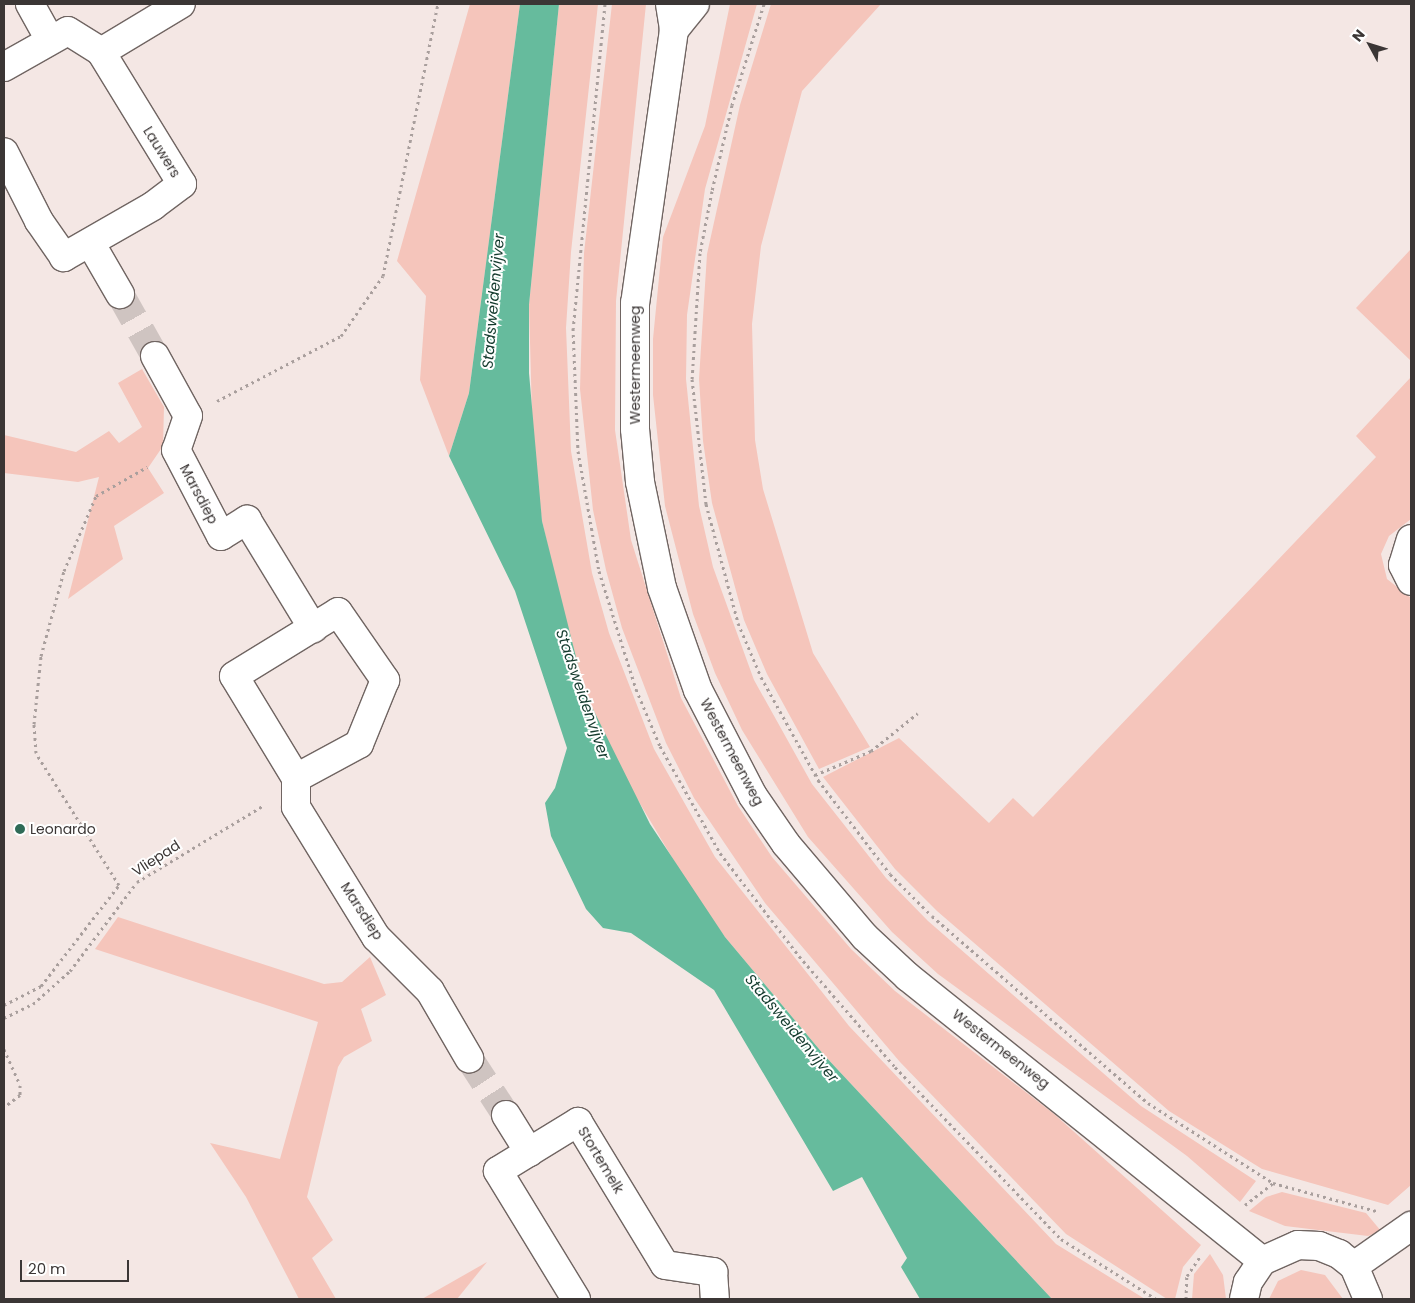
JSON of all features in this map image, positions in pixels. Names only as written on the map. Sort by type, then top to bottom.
[{"type":"street","points":[[30,4],[50,40]]},
{"type":"street","points":[[101,52],[182,4]]},
{"type":"street","name":"Westermeenweg","points":[[670,4],[674,30],[635,303],[634,429],[640,482],[662,588],[711,717],[753,796],[786,844],[865,937],[908,977],[1052,1088],[1262,1261]]},
{"type":"street","points":[[674,30],[695,4]]},
{"type":"street","name":"Lauwers","points":[[4,67],[68,31],[101,52],[182,184],[91,244],[64,257],[39,221],[4,152]]},
{"type":"street","points":[[91,244],[120,294]]},
{"type":"street","points":[[155,356],[188,416]]},
{"type":"street","name":"Marsdiep","points":[[188,416],[176,450],[221,536],[247,520],[313,628]]},
{"type":"street","points":[[1411,539],[1403,565],[1411,581]]},
{"type":"street","points":[[338,612],[385,680],[359,744],[296,778],[234,676],[313,628],[338,612]]},
{"type":"street","name":"Marsdiep","points":[[296,778],[296,807],[376,937],[430,991],[469,1058]]},
{"type":"street","points":[[506,1115],[529,1152]]},
{"type":"street","name":"Stortemelk","points":[[576,1299],[498,1171],[578,1122],[665,1266],[713,1272],[715,1299]]},
{"type":"street","points":[[1354,1266],[1411,1226]]},
{"type":"street","points":[[1244,1299],[1248,1282],[1262,1261],[1298,1245],[1319,1246],[1354,1266],[1368,1299]]},
{"type":"path","points":[[188,416],[341,336],[384,276],[438,4]]},
{"type":"path","points":[[764,4],[732,105],[700,253],[692,379],[696,433],[706,504],[738,623],[787,730],[814,775],[890,874],[982,961],[1148,1103],[1273,1183]]},
{"type":"path","points":[[4,1005],[41,986],[119,885],[36,752],[34,724],[41,656],[64,571],[96,496],[176,450]]},
{"type":"path","points":[[814,775],[871,751],[918,713]]},
{"type":"path","name":"Vliepad","points":[[4,1018],[34,1004],[70,971],[138,882],[281,795],[296,778]]},
{"type":"path","points":[[4,1049],[20,1085],[20,1095],[4,1107]]},
{"type":"shaded area","points":[[470,4],[520,4],[469,393],[449,456],[420,380],[426,296],[397,261]]},
{"type":"shaded area","points":[[559,4],[598,4],[571,252],[566,328],[571,451],[592,573],[609,633],[654,749],[715,857],[849,1026],[1056,1244],[1145,1299],[1052,1299],[824,1055],[725,937],[695,896],[617,765],[585,693],[569,638],[542,521],[533,452],[529,305]]},
{"type":"shaded area","points":[[612,4],[646,4],[616,301],[615,430],[631,540],[681,698],[738,806],[772,857],[851,949],[895,991],[1054,1114],[1201,1245],[1183,1267],[1175,1299],[1167,1299],[1066,1234],[900,1062],[765,903],[694,798],[666,743],[622,628],[606,570],[593,510],[580,389],[584,253]]},
{"type":"shaded area","points":[[730,4],[757,4],[705,189],[687,315],[686,379],[699,506],[713,567],[754,680],[812,784],[886,878],[928,921],[1141,1106],[1256,1181],[1240,1202],[1187,1156],[938,974],[892,932],[808,837],[742,730],[715,673],[693,614],[665,506],[653,395],[653,339],[663,237],[705,126]]},
{"type":"shaded area","points":[[771,4],[881,4],[802,91],[761,246],[752,324],[755,440],[763,489],[813,653],[870,747],[819,769],[767,674],[744,620],[712,503],[703,441],[699,379],[707,254],[740,105]]},
{"type":"shaded area","points":[[1411,249],[1411,361],[1356,308]]},
{"type":"shaded area","points":[[142,369],[164,407],[163,446],[148,468],[164,493],[114,526],[123,559],[68,599],[99,477],[78,482],[4,473],[4,435],[76,452],[109,431],[119,443],[142,427],[118,383]]},
{"type":"shaded area","points":[[1411,377],[1411,519],[1389,536],[1381,554],[1387,579],[1411,598],[1411,1185],[1388,1205],[1262,1169],[1169,1111],[937,911],[895,869],[823,777],[899,738],[989,823],[1013,798],[1033,817],[1376,457],[1356,436]]},
{"type":"shaded area","points":[[118,917],[324,984],[342,982],[370,957],[386,995],[361,1009],[372,1041],[344,1057],[338,1067],[307,1197],[333,1240],[312,1258],[336,1299],[299,1299],[246,1197],[210,1143],[280,1159],[318,1022],[95,949]]},
{"type":"shaded area","points":[[1282,1192],[1366,1213],[1381,1231],[1368,1236],[1285,1226],[1249,1211],[1266,1197]]},
{"type":"shaded area","points":[[1210,1254],[1223,1275],[1226,1299],[1192,1299],[1194,1274]]},
{"type":"shaded area","points":[[487,1262],[457,1299],[422,1299]]},
{"type":"shaded area","points":[[1301,1270],[1325,1275],[1343,1299],[1269,1299],[1278,1281]]},
{"type":"water","name":"Stadsweidenvijver","points":[[520,4],[559,4],[529,305],[529,373],[542,521],[585,693],[650,824],[725,937],[824,1055],[1052,1299],[920,1299],[901,1267],[907,1258],[862,1177],[833,1191],[714,990],[631,933],[603,928],[586,909],[551,836],[545,803],[555,788],[567,748],[515,591],[449,456],[469,393]]},
{"type":"tunnel","points":[[120,294],[155,356]]},
{"type":"tunnel","points":[[469,1058],[506,1115]]},
{"type":"place","name":"Leonardo","points":[[20,829]]}]
